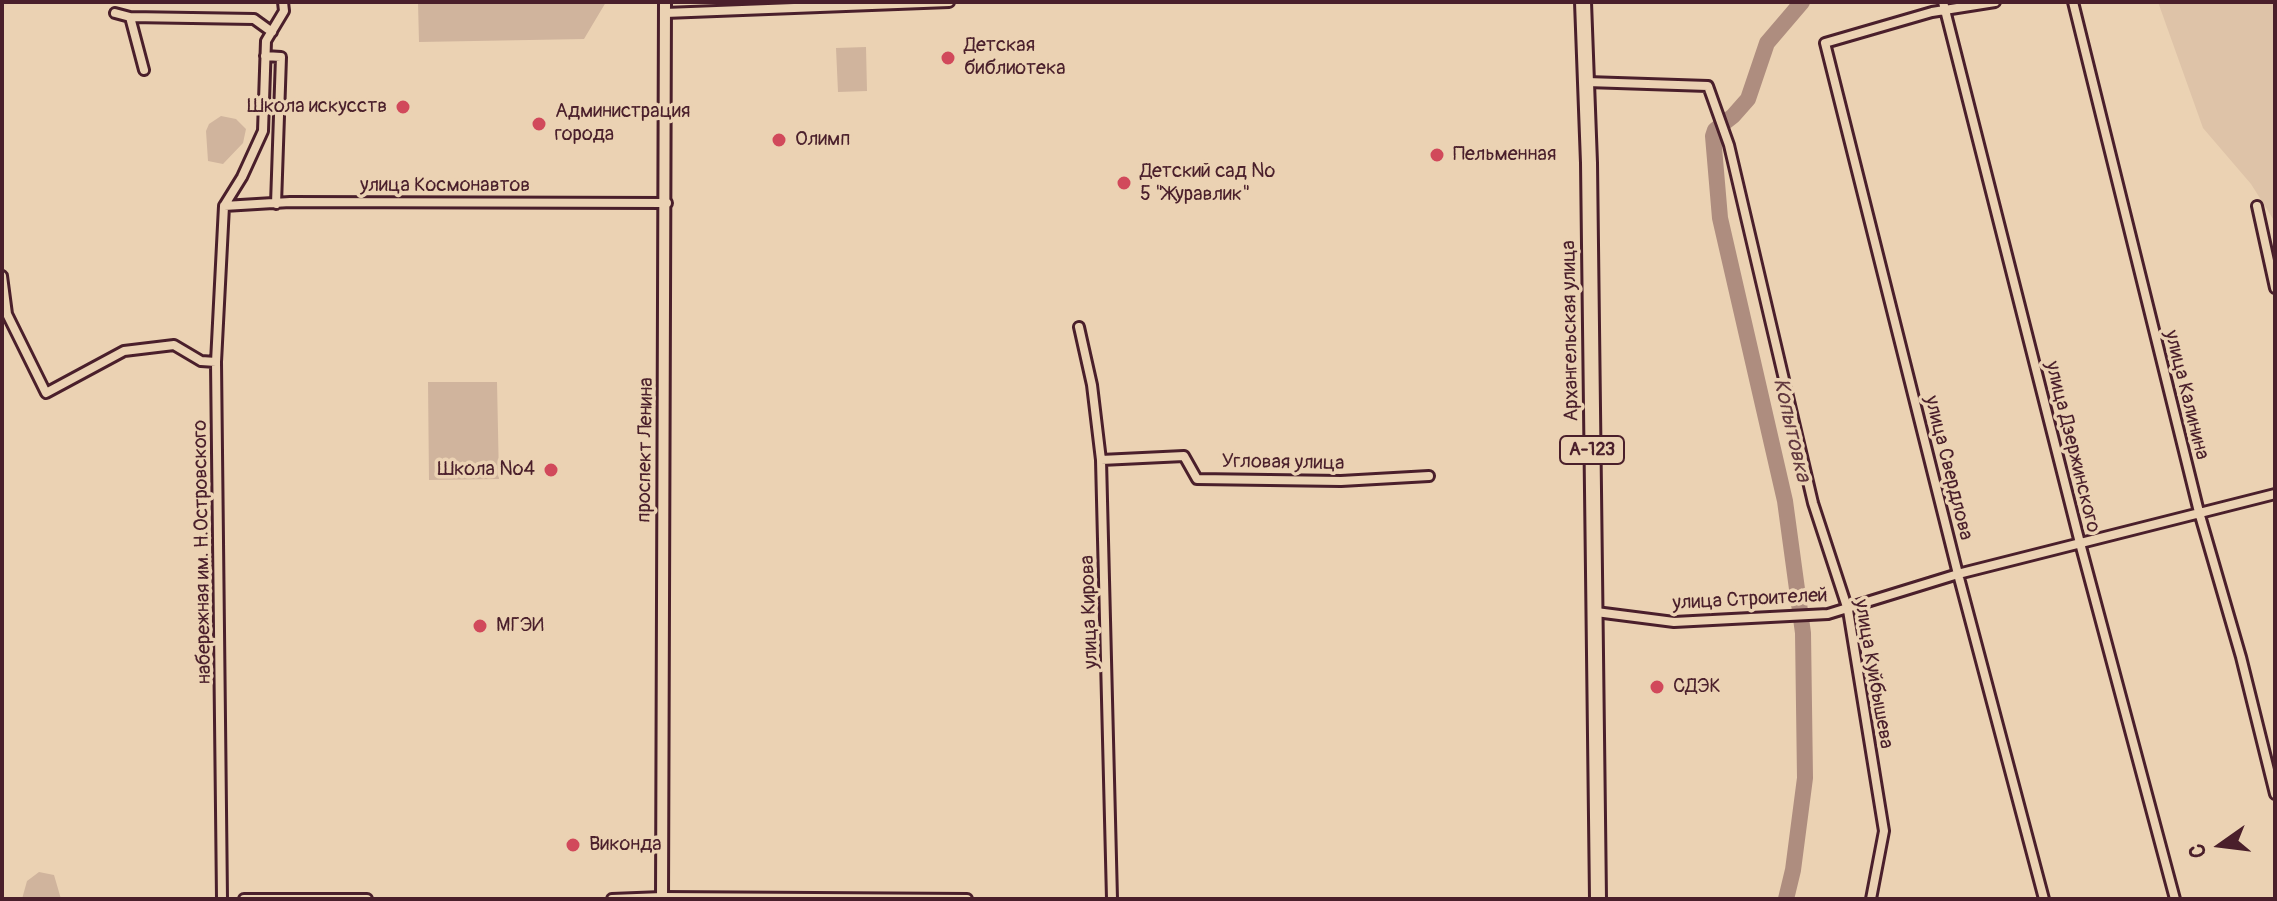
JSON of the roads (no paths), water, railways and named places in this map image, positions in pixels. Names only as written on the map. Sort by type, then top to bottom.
[{"type":"main road","name":"Архангельская улица","points":[[1583,2],[1596,612],[1598,899]]},
{"type":"street","points":[[224,206],[242,177],[263,131],[266,41],[284,11],[283,2]]},
{"type":"street","points":[[665,8],[949,2]]},
{"type":"street","points":[[1944,6],[1995,2]]},
{"type":"street","name":"улица Калинина","points":[[2073,2],[2199,512],[2241,657],[2275,794]]},
{"type":"street","name":"улица Свердлова","points":[[1944,6],[1825,43],[1958,574],[2044,899]]},
{"type":"street","name":"улица Дзержинского","points":[[1944,6],[2080,543],[2175,899]]},
{"type":"street","name":"проспект Ленина","points":[[662,898],[667,203],[665,8]]},
{"type":"street","points":[[115,13],[130,17],[254,19],[272,32]]},
{"type":"street","points":[[130,17],[144,70]]},
{"type":"street","points":[[265,56],[281,57],[276,204]]},
{"type":"street","name":"улица Куйбышева","points":[[1587,82],[1708,86],[1729,145],[1813,503],[1848,610],[1884,831],[1871,899]]},
{"type":"street","name":"улица Космонавтов","points":[[224,206],[667,203]]},
{"type":"street","name":"набережная им. Н.Островского","points":[[222,899],[216,362],[224,206]]},
{"type":"street","points":[[2257,206],[2275,288]]},
{"type":"street","points":[[2,276],[7,314],[46,393],[124,351],[174,345],[201,361],[216,362]]},
{"type":"street","name":"улица Кирова","points":[[1079,327],[1092,385],[1101,460],[1112,899]]},
{"type":"street","name":"Угловая улица","points":[[1101,460],[1184,456],[1197,479],[1341,481],[1429,476]]},
{"type":"street","name":"улица Строителей","points":[[1596,612],[1674,622],[1811,616],[1848,610],[1958,574],[2275,494]]},
{"type":"street","points":[[244,899],[367,899]]},
{"type":"street","points":[[612,899],[967,899]]},
{"type":"waterway","name":"Копытовка","points":[[1786,899],[1793,870],[1805,778],[1803,633],[1785,501],[1720,218],[1713,136],[1715,130],[1748,99],[1767,43],[1802,2]]},
{"type":"place","name":"Детская библиотека","points":[[948,58]]},
{"type":"place","name":"Школа искусcтв","points":[[403,107]]},
{"type":"place","name":"Администрация города","points":[[539,124]]},
{"type":"place","name":"Олимп","points":[[779,140]]},
{"type":"place","name":"Пельменная","points":[[1437,155]]},
{"type":"place","name":"Детский сад № 5 \"Журавлик\"","points":[[1124,183]]},
{"type":"place","name":"Школа №4","points":[[551,470]]},
{"type":"place","name":"МГЭИ","points":[[480,626]]},
{"type":"place","name":"СДЭК","points":[[1657,687]]},
{"type":"place","name":"Виконда","points":[[573,845]]}]
